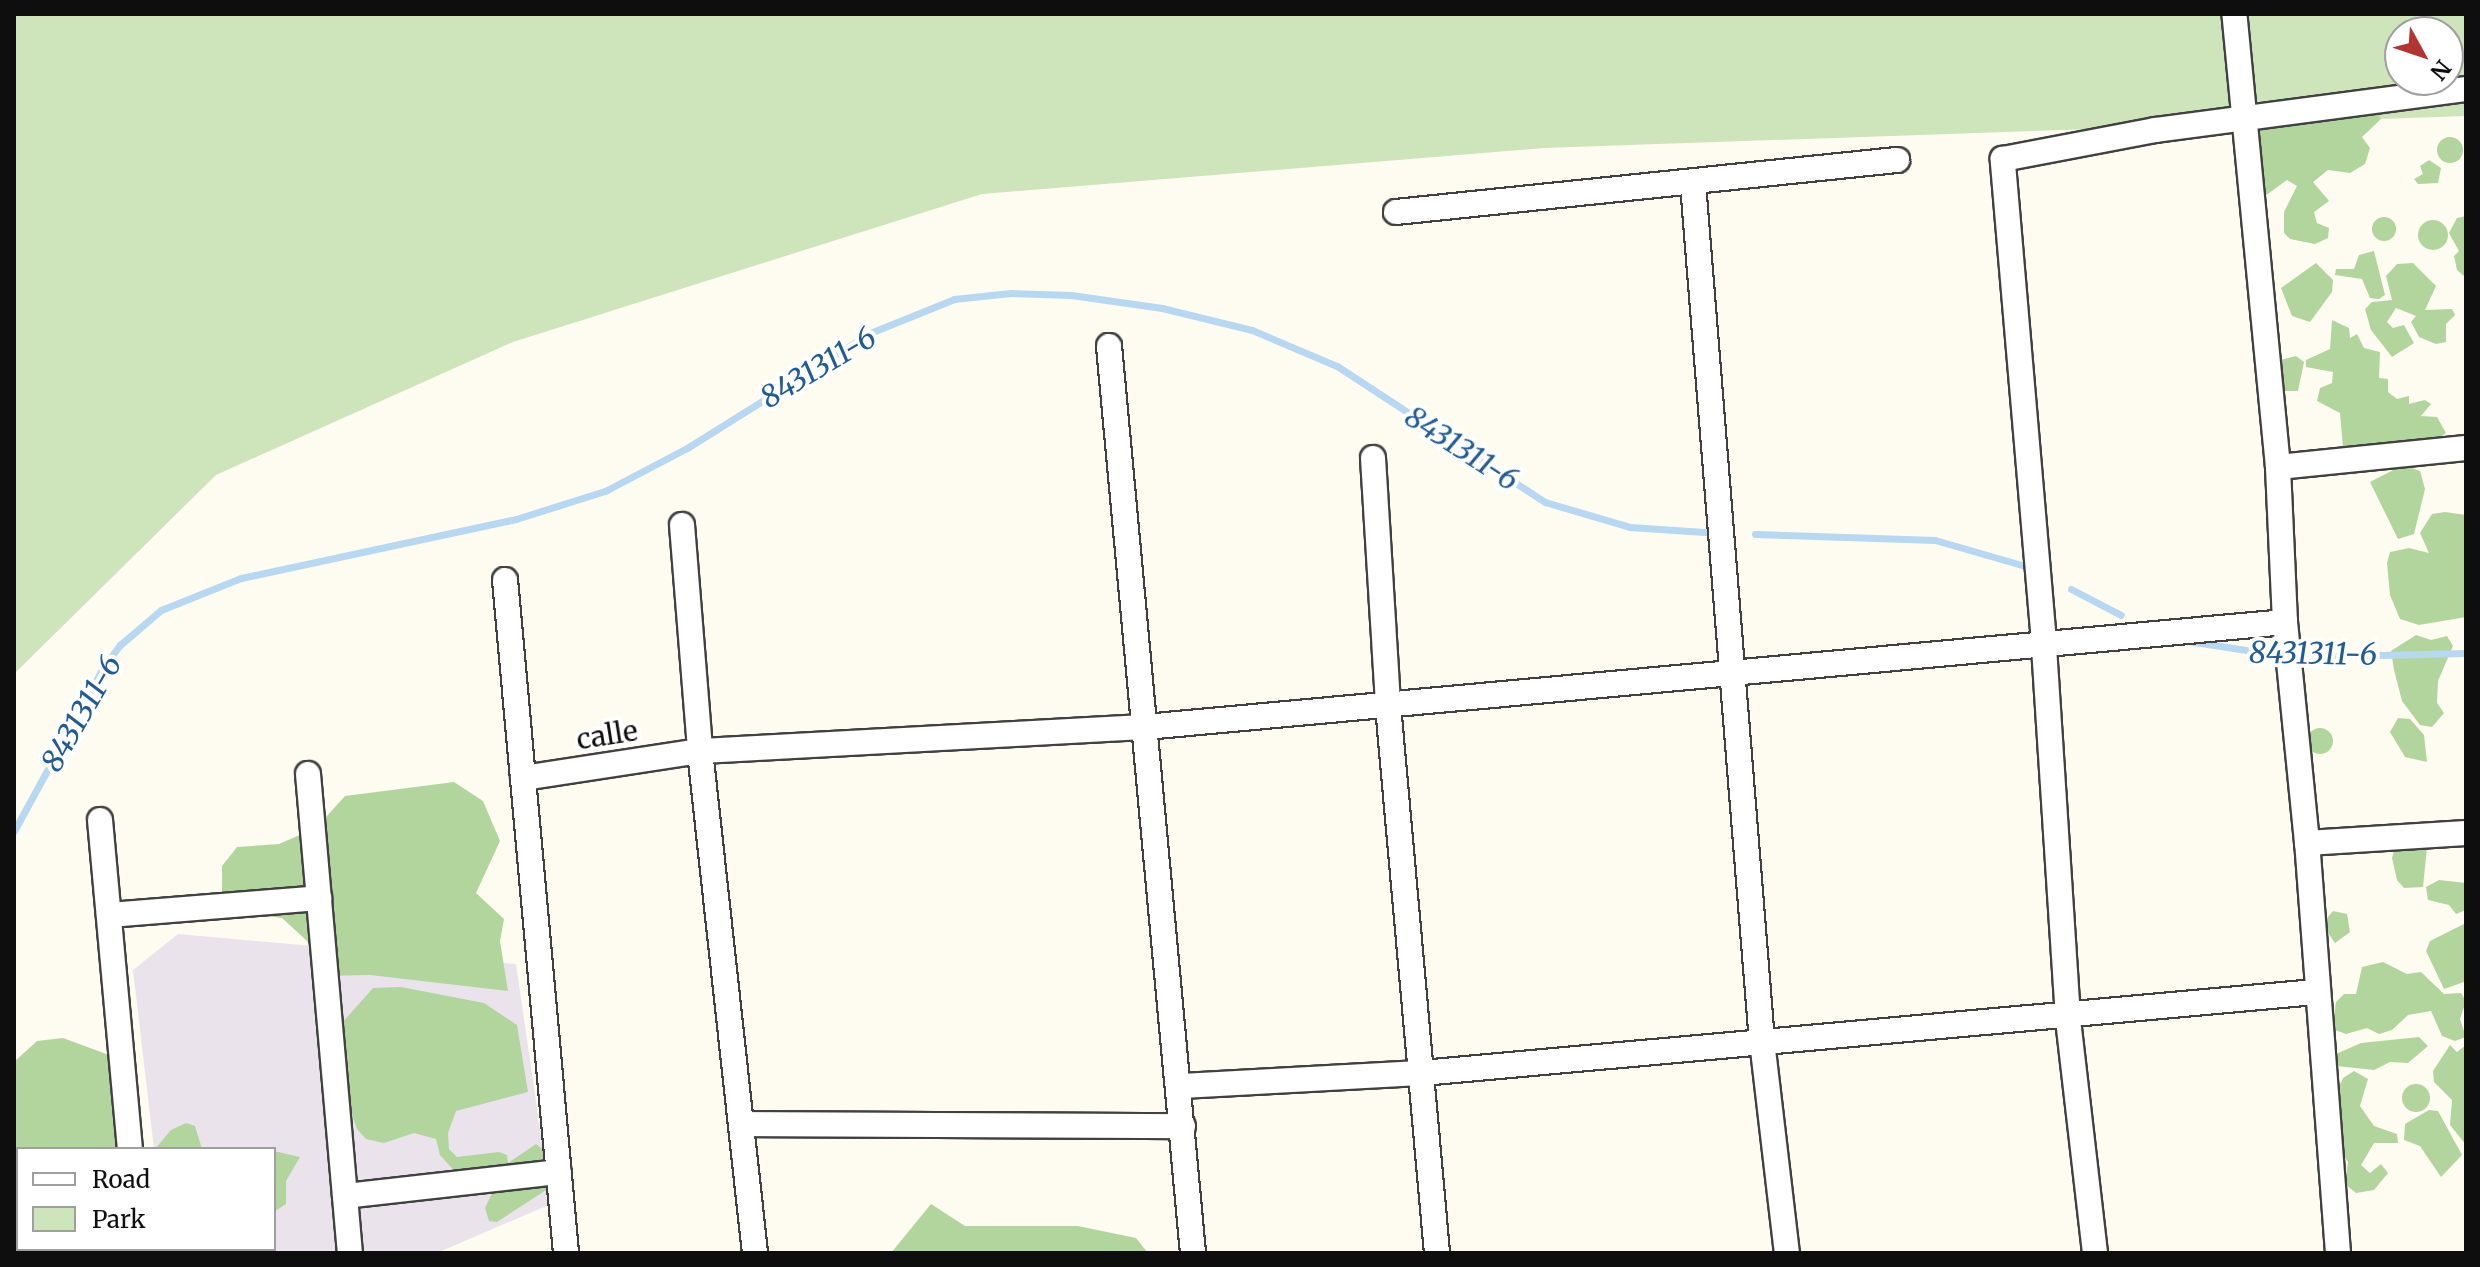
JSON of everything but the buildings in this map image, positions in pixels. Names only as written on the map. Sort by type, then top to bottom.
[{"type":"street","points":[[2234,14],[2278,467],[2285,622],[2307,843],[2315,992],[2338,1253]]},
{"type":"street","points":[[2095,1253],[2068,1018],[2044,642],[2003,159],[2242,118],[2466,89]]},
{"type":"street","points":[[1396,212],[1693,184],[1897,160]]},
{"type":"street","points":[[1693,184],[1762,1041],[1787,1253]]},
{"type":"street","points":[[1109,346],[1180,1086],[1193,1253]]},
{"type":"street","points":[[2278,467],[2466,448]]},
{"type":"street","points":[[1373,458],[1388,706],[1437,1253]]},
{"type":"street","points":[[682,525],[700,751],[755,1253]]},
{"type":"street","points":[[505,580],[566,1253]]},
{"type":"street","name":"calle","points":[[523,778],[700,751],[1145,727],[2285,622]]},
{"type":"street","points":[[308,774],[350,1253]]},
{"type":"street","points":[[100,820],[130,1147]]},
{"type":"street","points":[[2307,843],[2466,833]]},
{"type":"street","points":[[109,915],[319,898]]},
{"type":"street","points":[[1180,1086],[1422,1073],[1762,1041],[2068,1018],[2315,992]]},
{"type":"street","points":[[742,1124],[1183,1126]]},
{"type":"street","points":[[345,1196],[559,1172]]},
{"type":"shaded area","points":[[178,934],[516,964],[551,1204],[437,1253],[165,1253],[276,1251],[276,1147],[154,1147],[133,970]]},
{"type":"green space","points":[[14,14],[2466,14],[2466,116],[1544,148],[982,194],[513,342],[216,475],[14,674]]},
{"type":"green space","points":[[2373,107],[2381,119],[2362,137],[2370,148],[2365,164],[2350,173],[2328,170],[2313,182],[2329,201],[2314,212],[2317,223],[2329,228],[2328,238],[2315,244],[2290,239],[2284,233],[2284,212],[2297,186],[2287,180],[2258,201],[2256,123]]},
{"type":"green space","points":[[2450,137],[2459,141],[2463,150],[2459,159],[2450,163],[2441,159],[2437,150],[2441,141]]},
{"type":"green space","points":[[2429,160],[2441,168],[2438,183],[2418,184],[2414,179],[2423,174],[2420,166]]},
{"type":"green space","points":[[2466,216],[2466,278],[2457,270],[2454,256],[2459,251],[2449,233],[2457,218]]},
{"type":"green space","points":[[2384,217],[2392,221],[2396,229],[2392,237],[2384,241],[2376,237],[2372,229],[2376,221]]},
{"type":"green space","points":[[2433,220],[2444,224],[2448,235],[2444,246],[2433,250],[2422,246],[2418,235],[2422,224]]},
{"type":"green space","points":[[2374,251],[2385,295],[2379,299],[2370,298],[2362,279],[2335,275],[2336,269],[2354,269],[2359,255]]},
{"type":"green space","points":[[2316,263],[2333,280],[2332,292],[2310,322],[2292,316],[2281,288]]},
{"type":"green space","points":[[2413,263],[2436,286],[2425,310],[2452,309],[2455,315],[2446,324],[2446,342],[2436,344],[2419,337],[2411,322],[2416,316],[2396,308],[2387,322],[2393,328],[2404,325],[2414,343],[2392,357],[2371,330],[2365,309],[2372,302],[2392,300],[2386,276],[2397,264]]},
{"type":"green space","points":[[2332,320],[2349,328],[2350,338],[2357,334],[2364,348],[2380,352],[2379,378],[2388,379],[2388,392],[2397,399],[2409,396],[2409,404],[2425,400],[2431,404],[2421,416],[2437,417],[2446,433],[2435,441],[2358,456],[2343,448],[2340,413],[2317,401],[2320,388],[2332,383],[2333,372],[2306,367],[2306,360],[2330,349]]},
{"type":"green space","points":[[2296,356],[2304,362],[2298,391],[2278,391],[2273,362]]},
{"type":"green space","points":[[2403,465],[2420,471],[2425,489],[2414,534],[2398,539],[2370,482]]},
{"type":"green space","points":[[2432,514],[2466,515],[2466,617],[2419,625],[2400,619],[2390,595],[2387,563],[2390,552],[2409,548],[2429,553],[2420,533]]},
{"type":"green space","points":[[2416,635],[2431,640],[2447,636],[2453,646],[2438,681],[2437,703],[2444,713],[2432,727],[2420,725],[2402,701],[2394,670],[2391,651]]},
{"type":"green space","points":[[2398,718],[2410,719],[2424,735],[2427,762],[2405,757],[2390,732]]},
{"type":"green space","points":[[2320,728],[2329,732],[2333,741],[2329,750],[2320,754],[2311,750],[2307,741],[2311,732]]},
{"type":"green space","points":[[454,782],[483,801],[500,841],[476,893],[504,919],[500,941],[508,991],[370,975],[321,976],[307,941],[282,918],[251,914],[222,892],[222,866],[237,847],[279,844],[316,828],[345,796]]},
{"type":"green space","points":[[2399,832],[2427,847],[2423,887],[2404,888],[2397,880],[2392,858]]},
{"type":"green space","points":[[2439,880],[2466,883],[2466,910],[2456,914],[2449,905],[2428,900],[2426,887]]},
{"type":"green space","points":[[2333,911],[2347,914],[2350,932],[2335,943],[2322,924]]},
{"type":"green space","points":[[2466,923],[2464,982],[2444,989],[2426,951],[2430,941]]},
{"type":"green space","points":[[2383,962],[2407,974],[2421,972],[2444,994],[2461,993],[2466,1001],[2460,1019],[2466,1037],[2455,1041],[2442,1036],[2431,1011],[2408,1015],[2392,1030],[2379,1034],[2367,1028],[2346,1034],[2332,1029],[2336,1002],[2344,994],[2356,994],[2362,967]]},
{"type":"green space","points":[[401,987],[484,1003],[517,1025],[528,1092],[456,1111],[448,1133],[449,1149],[457,1157],[499,1152],[507,1155],[508,1163],[536,1144],[557,1161],[557,1183],[497,1222],[489,1221],[485,1208],[493,1191],[459,1176],[440,1155],[436,1139],[414,1133],[384,1143],[366,1139],[357,1129],[336,1066],[333,1033],[373,988]]},
{"type":"green space","points":[[2419,1037],[2428,1046],[2408,1063],[2390,1062],[2374,1070],[2336,1066],[2336,1054],[2361,1043]]},
{"type":"green space","points":[[63,1038],[109,1055],[134,1086],[141,1107],[135,1120],[137,1147],[16,1147],[16,1251],[137,1253],[14,1253],[14,1062],[37,1041]]},
{"type":"green space","points":[[2450,1045],[2457,1052],[2466,1045],[2466,1145],[2450,1125],[2452,1100],[2434,1082],[2433,1071]]},
{"type":"green space","points":[[2354,1071],[2368,1079],[2360,1106],[2374,1126],[2397,1134],[2398,1143],[2374,1143],[2361,1165],[2370,1173],[2381,1164],[2388,1173],[2374,1190],[2356,1193],[2345,1184],[2348,1162],[2336,1145],[2336,1093],[2343,1078]]},
{"type":"green space","points":[[2416,1084],[2426,1088],[2430,1098],[2426,1108],[2416,1112],[2406,1108],[2402,1098],[2406,1088]]},
{"type":"green space","points":[[2429,1110],[2438,1111],[2462,1155],[2441,1177],[2420,1146],[2404,1140],[2405,1124]]},
{"type":"green space","points":[[186,1123],[195,1126],[201,1147],[157,1147],[171,1130]]},
{"type":"green space","points":[[276,1151],[300,1157],[286,1181],[286,1204],[276,1211]]},
{"type":"green space","points":[[931,1204],[965,1226],[1078,1226],[1136,1238],[1148,1253],[891,1253]]},
{"type":"waterway","name":"8431311-6","points":[[14,831],[103,668],[120,645],[161,610],[241,578],[516,519],[605,491],[687,448],[870,333],[954,299],[1011,293],[1071,295],[1162,308],[1252,330],[1337,366],[1545,502],[1630,527],[1719,533]]},
{"type":"waterway","name":"8431311-6","points":[[1755,534],[1935,540],[2032,568]]},
{"type":"waterway","name":"8431311-6","points":[[2071,589],[2121,615]]},
{"type":"waterway","name":"8431311-6","points":[[2182,640],[2291,657],[2466,653]]}]
